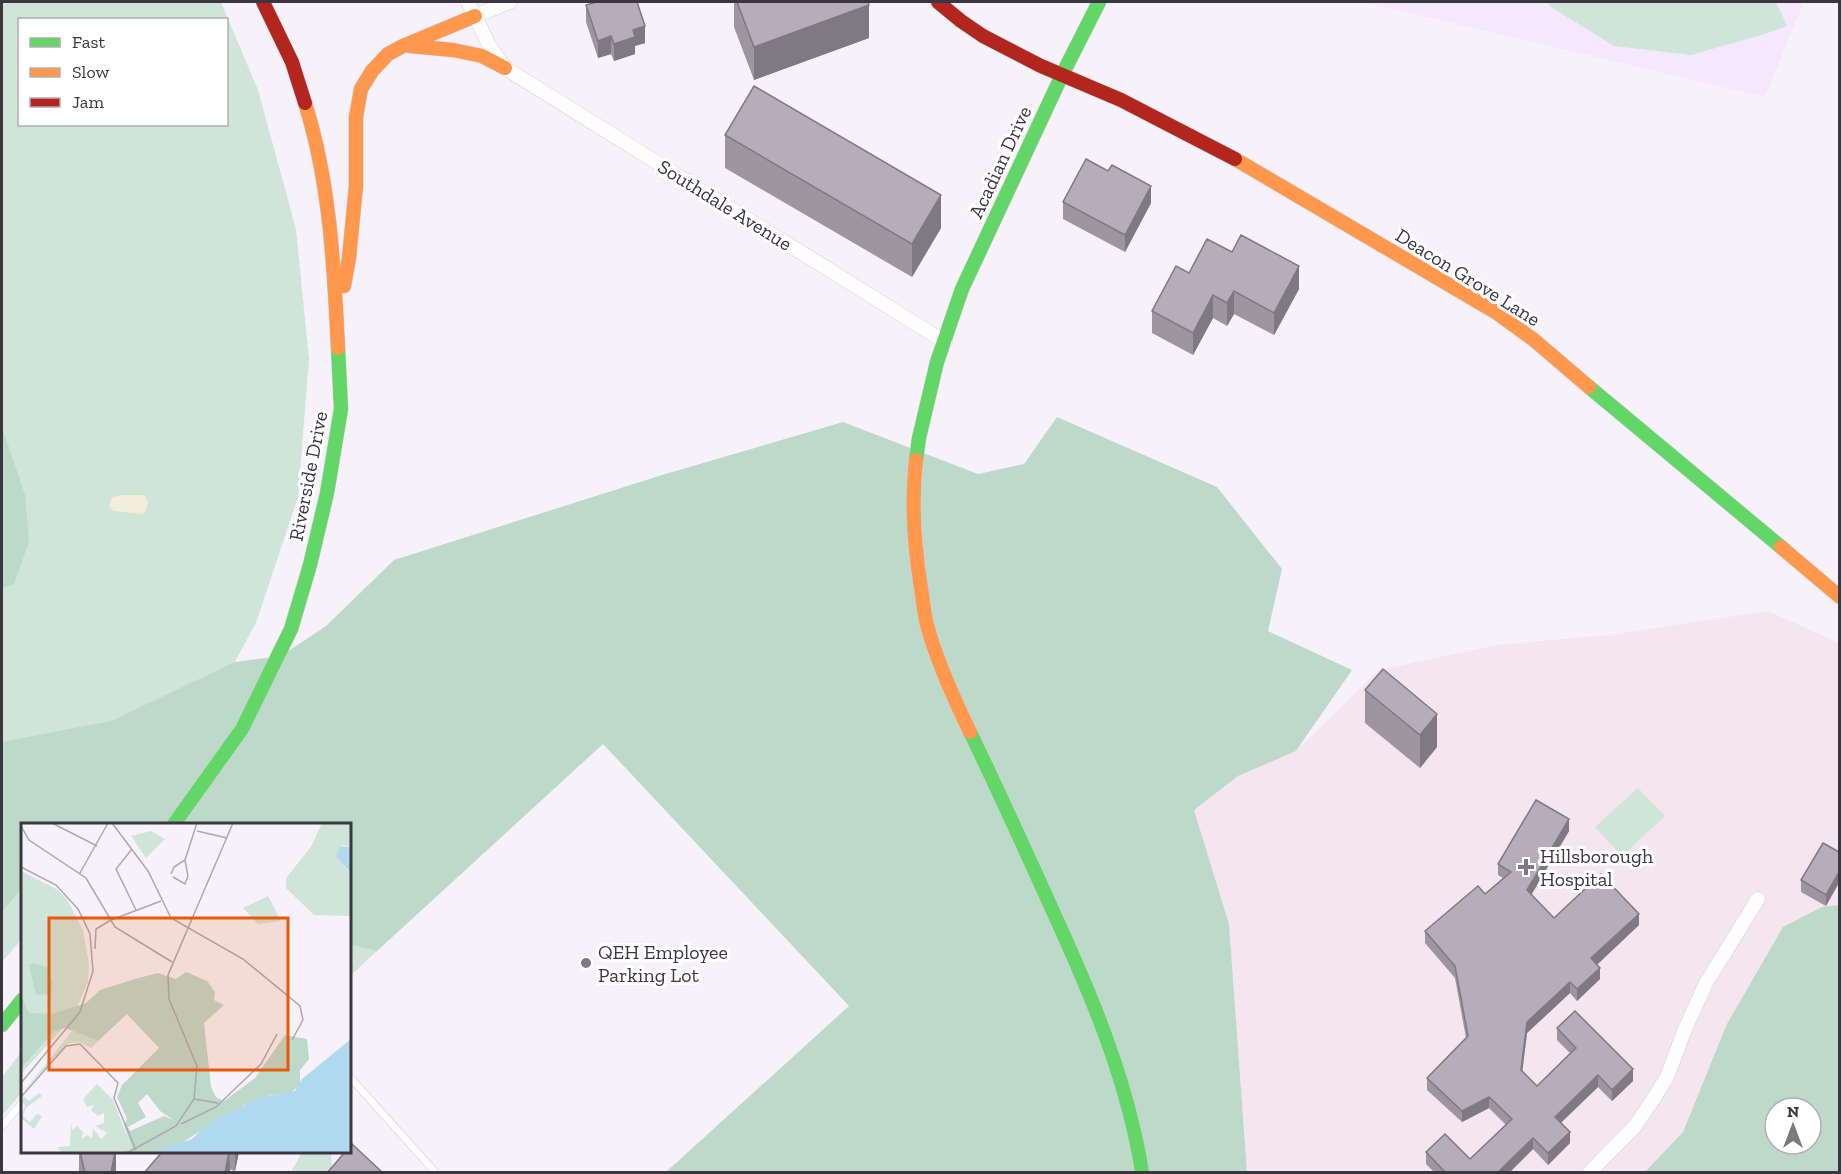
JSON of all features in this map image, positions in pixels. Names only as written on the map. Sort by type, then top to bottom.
[{"type":"main road","name":"Riverside Drive","points":[[175,823],[242,729],[291,629],[310,565],[327,493],[341,409],[337,322],[326,191],[313,128],[292,62],[263,2]]},
{"type":"main road","name":"Deacon Grove Lane","points":[[938,2],[983,36],[1041,66],[1121,100],[1228,154],[1497,314],[1534,340],[1839,597]]},
{"type":"main road","name":"Acadian Drive","points":[[1099,2],[1062,75],[962,289],[937,362],[919,438],[913,488],[913,518],[927,624],[947,684],[1013,821],[1082,975],[1110,1046],[1138,1146],[1142,1173]]},
{"type":"main road","points":[[337,322],[349,258],[356,186],[356,117],[361,89],[372,71],[388,54],[475,16]]},
{"type":"main road","points":[[403,46],[453,50],[482,56],[505,68]]},
{"type":"main road","points":[[2,1024],[21,1001]]},
{"type":"street","points":[[468,2],[489,45],[505,68]]},
{"type":"street","points":[[475,16],[510,2]]},
{"type":"street","name":"Southdale Avenue","points":[[505,68],[945,342]]},
{"type":"street","points":[[1590,1173],[1635,1126],[1667,1077],[1706,983],[1758,899]]},
{"type":"lane","points":[[351,1078],[435,1173]]},
{"type":"lane","points":[[2,1126],[21,1104]]},
{"type":"shaded area","points":[[1363,2],[1804,2],[1765,97]]},
{"type":"shaded area","name":"Hillsborough Hospital","points":[[1768,611],[1839,643],[1839,1172],[1247,1172],[1229,924],[1194,810],[1238,776],[1296,751],[1379,670],[1497,645],[1609,635]]},
{"type":"green space","points":[[2,2],[221,2],[228,18],[18,18],[18,126],[228,126],[228,19],[258,90],[296,229],[309,359],[298,497],[256,623],[176,770],[21,823],[21,940],[2,962]]},
{"type":"green space","points":[[1547,2],[1776,2],[1787,26],[1691,55],[1614,46],[1551,7]]},
{"type":"green space","points":[[1057,417],[1217,487],[1282,569],[1268,631],[1352,670],[1296,751],[1238,776],[1194,810],[1229,924],[1247,1172],[666,1172],[849,1006],[603,744],[377,951],[351,945],[351,823],[21,823],[21,889],[2,912],[2,742],[111,721],[235,662],[281,656],[326,626],[394,560],[662,475],[843,422],[978,474],[1024,464]]},
{"type":"green space","points":[[2,427],[25,495],[29,541],[14,584],[2,588]]},
{"type":"green space","points":[[1638,788],[1665,816],[1622,856],[1595,827]]},
{"type":"green space","points":[[1839,905],[1839,1172],[1645,1172],[1683,1132],[1727,1024],[1783,927],[1822,907]]},
{"type":"green space","points":[[351,945],[377,951],[351,975]]},
{"type":"green space","points":[[21,1052],[21,1093],[2,1116],[2,1077]]},
{"type":"green space","points":[[301,1153],[331,1153],[332,1172],[291,1172]]},
{"type":"sand","points":[[145,495],[148,503],[144,514],[113,511],[109,506],[112,497]]},
{"type":"building","points":[[597,2],[637,2],[645,26],[633,30],[635,37],[614,44],[611,36],[598,41],[586,5]]},
{"type":"building","points":[[737,2],[868,2],[869,5],[754,47]]},
{"type":"building","points":[[754,86],[941,195],[912,244],[725,135]]},
{"type":"building","points":[[1086,159],[1108,171],[1112,165],[1151,186],[1125,235],[1063,202]]},
{"type":"building","points":[[1241,235],[1299,266],[1274,313],[1234,291],[1227,303],[1213,295],[1193,333],[1152,311],[1176,266],[1189,273],[1207,239],[1232,252]]},
{"type":"building","points":[[1383,669],[1437,714],[1420,735],[1365,690]]},
{"type":"building","name":"Hillsborough Hospital","points":[[1536,800],[1569,819],[1527,890],[1554,918],[1601,874],[1639,914],[1591,958],[1600,968],[1577,989],[1570,982],[1527,1022],[1521,1070],[1537,1086],[1576,1048],[1557,1028],[1575,1011],[1633,1069],[1612,1090],[1598,1075],[1555,1117],[1570,1132],[1548,1153],[1533,1138],[1497,1173],[1446,1173],[1426,1152],[1445,1134],[1470,1159],[1512,1119],[1489,1097],[1462,1111],[1427,1078],[1468,1036],[1455,966],[1425,931],[1478,886],[1485,894],[1511,872],[1498,864]]},
{"type":"building","points":[[1823,843],[1839,852],[1839,872],[1826,895],[1801,880]]},
{"type":"building","points":[[352,1144],[383,1173],[327,1173],[344,1153],[351,1153]]},
{"type":"building","points":[[80,1153],[115,1153],[111,1173],[85,1173]]},
{"type":"building","points":[[161,1153],[229,1153],[225,1173],[144,1173]]},
{"type":"traffic: fast","points":[[916,460],[937,362],[962,289],[1062,75],[1099,2]]},
{"type":"traffic: fast","points":[[175,823],[242,729],[291,629],[310,565],[327,493],[341,409],[338,348]]},
{"type":"traffic: fast","points":[[1589,387],[1781,547]]},
{"type":"traffic: fast","points":[[970,732],[1096,1010],[1128,1106],[1142,1172]]},
{"type":"traffic: fast","points":[[2,1025],[21,1001]]},
{"type":"traffic: slow","points":[[344,286],[356,186],[356,117],[361,89],[372,71],[388,54],[475,16]]},
{"type":"traffic: slow","points":[[410,46],[453,50],[482,56],[505,68]]},
{"type":"traffic: slow","points":[[305,103],[325,194],[332,255],[338,348]]},
{"type":"traffic: slow","points":[[1235,159],[1497,313],[1534,340],[1589,387]]},
{"type":"traffic: slow","points":[[916,460],[914,524],[926,620],[941,666],[970,732]]},
{"type":"traffic: slow","points":[[1781,547],[1840,597]]},
{"type":"traffic: jam","points":[[263,2],[292,62],[305,103]]},
{"type":"traffic: jam","points":[[938,2],[983,36],[1041,66],[1121,100],[1235,159]]},
{"type":"place","name":"Hillsborough Hospital","points":[[1526,867]]},
{"type":"place","name":"QEH Employee Parking Lot","points":[[586,963]]}]
